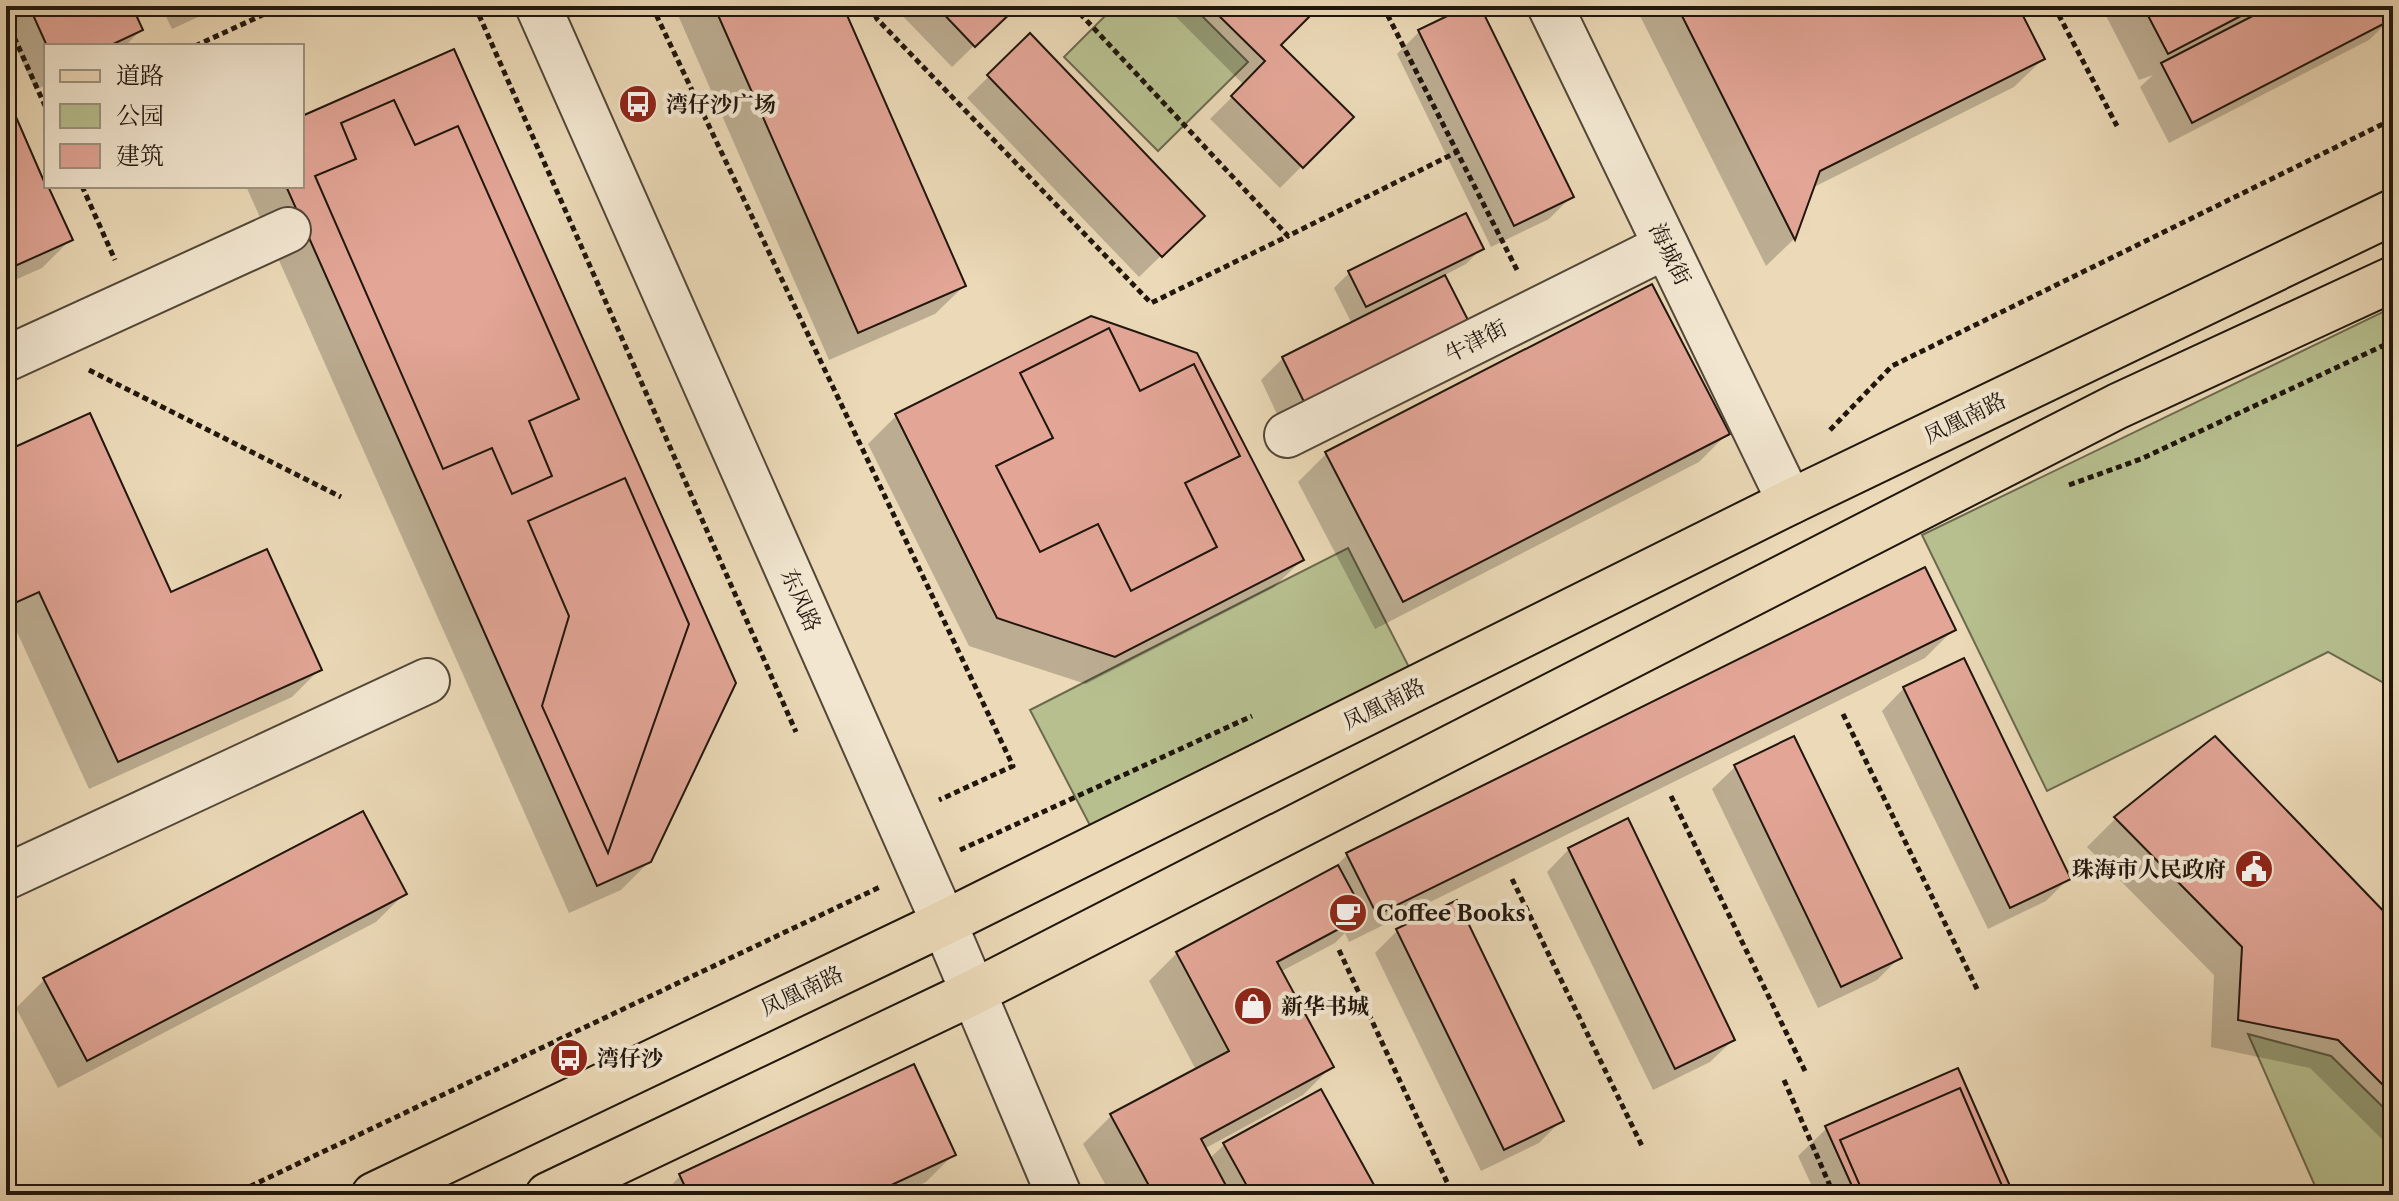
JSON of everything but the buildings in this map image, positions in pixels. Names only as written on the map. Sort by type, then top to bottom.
[{"type":"main road","name":"凤凰南路","points":[[374,1195],[944,923],[1781,484],[2393,212]]},
{"type":"main road","points":[[548,1195],[972,993],[2118,406],[2393,279]]},
{"type":"street","name":"东风路","points":[[538,6],[920,868],[1059,1195]]},
{"type":"street","name":"海城街","points":[[1550,6],[1781,484]]},
{"type":"street","points":[[22,352],[288,230]]},
{"type":"street","name":"牛津街","points":[[1287,435],[1666,246]]},
{"type":"street","points":[[6,877],[427,681]]},
{"type":"path","points":[[199,44],[282,6]]},
{"type":"path","points":[[475,6],[796,732]]},
{"type":"path","points":[[652,6],[1013,766],[898,820]]},
{"type":"path","points":[[871,6],[877,19],[1151,303],[1457,152]]},
{"type":"path","points":[[1073,6],[1288,236]]},
{"type":"path","points":[[1383,6],[1538,310]]},
{"type":"path","points":[[2054,6],[2117,126]]},
{"type":"path","points":[[6,19],[44,104]]},
{"type":"path","points":[[1781,484],[1892,366],[2393,119]]},
{"type":"path","points":[[83,188],[134,301]]},
{"type":"path","points":[[22,352],[341,497]]},
{"type":"path","points":[[232,1195],[920,868],[1266,709]]},
{"type":"path","points":[[1843,714],[1978,991]]},
{"type":"path","points":[[1671,796],[1805,1071]]},
{"type":"path","points":[[1512,879],[1642,1146]]},
{"type":"path","points":[[1339,950],[1453,1195]]},
{"type":"path","points":[[1784,1080],[1834,1195]]},
{"type":"green space","points":[[1115,6],[1192,6],[1248,62],[1158,151],[1064,57]]},
{"type":"green space","points":[[2393,307],[2393,688],[2328,652],[2047,791],[1922,535]]},
{"type":"green space","points":[[1348,548],[1412,673],[1095,835],[1030,710]]},
{"type":"green space","points":[[2248,1034],[2331,1056],[2393,1117],[2393,1195],[2319,1195]]},
{"type":"place","name":"湾仔沙广场","points":[[638,104]]},
{"type":"place","name":"珠海市人民政府","points":[[2254,869]]},
{"type":"place","name":"Coffee Books","points":[[1348,913]]},
{"type":"place","name":"新华书城","points":[[1253,1006]]},
{"type":"place","name":"湾仔沙","points":[[569,1058]]}]
